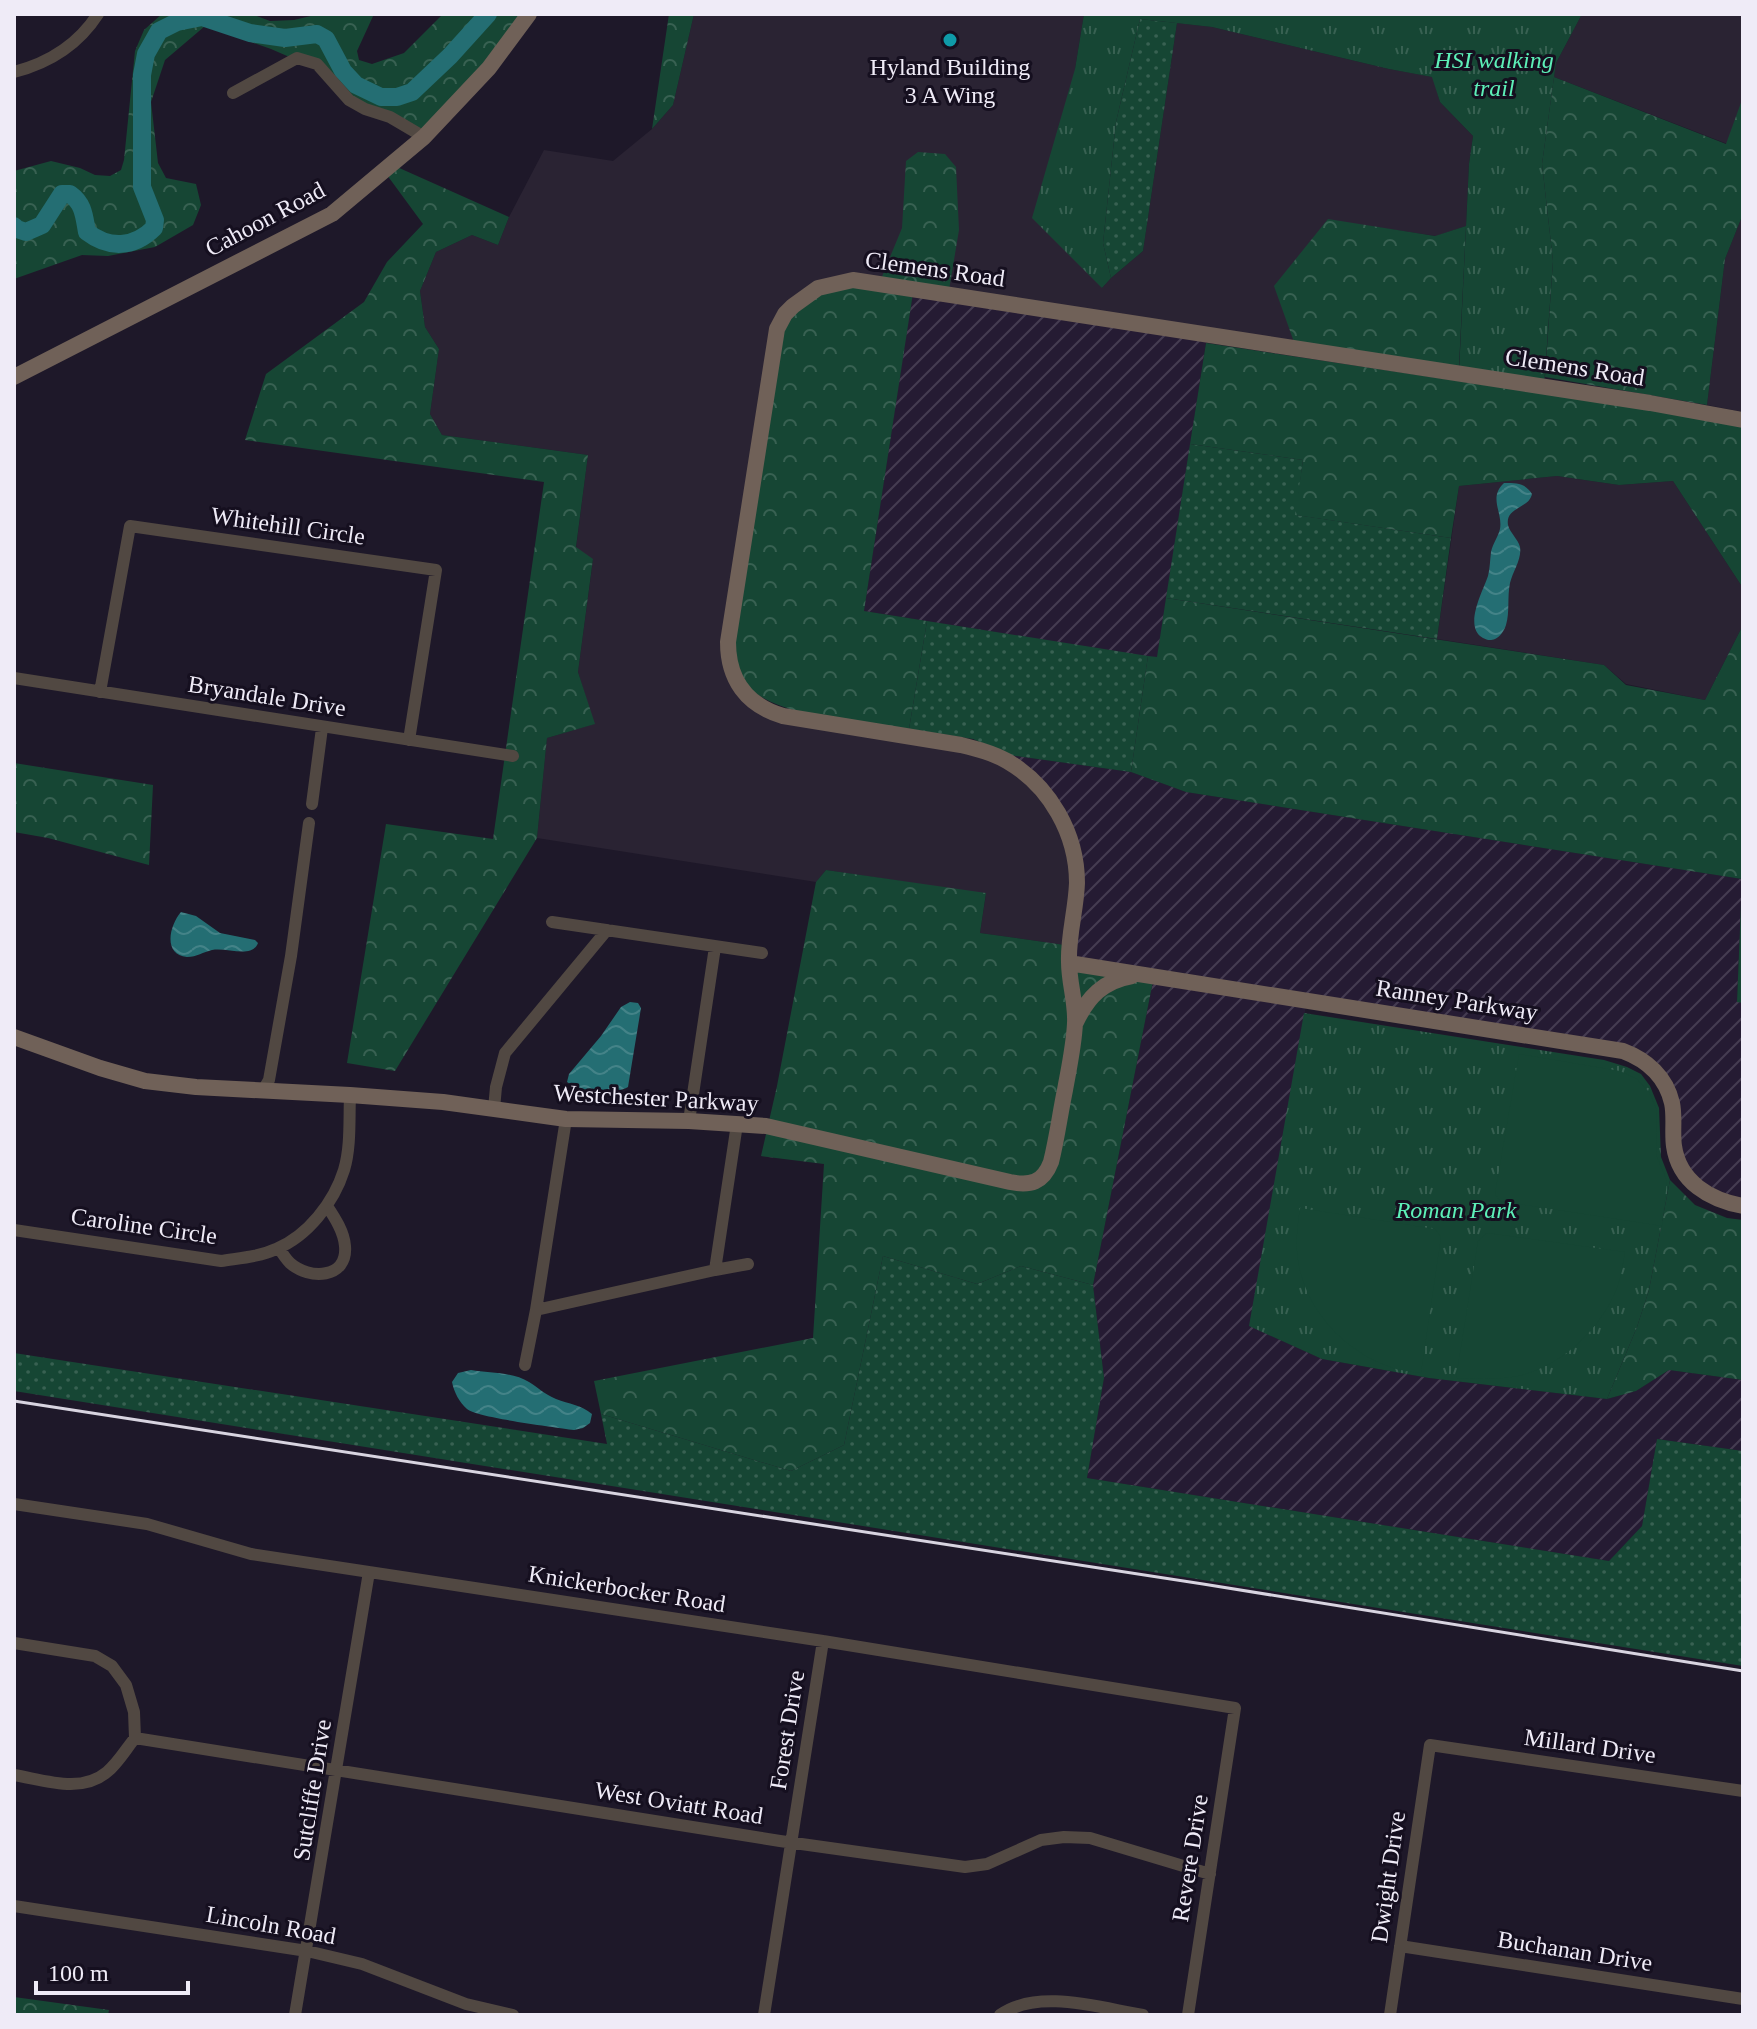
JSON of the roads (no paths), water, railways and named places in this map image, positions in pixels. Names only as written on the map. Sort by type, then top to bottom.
[{"type":"street","points":[[14,72],[49,60],[73,44],[98,14]]},
{"type":"street","name":"Cahoon Road","points":[[14,377],[332,214],[424,137],[489,68],[529,14]]},
{"type":"street","points":[[233,93],[297,58],[317,64],[349,100],[390,117],[424,137]]},
{"type":"street","name":"Clemens Road","points":[[1007,761],[986,751],[961,745],[767,711],[750,698],[731,670],[728,642],[777,329],[793,306],[818,288],[853,280],[1619,398],[1743,420]]},
{"type":"street","name":"Whitehill Circle","points":[[100,692],[130,526],[436,570],[409,740]]},
{"type":"street","name":"Bryandale Drive","points":[[14,678],[513,756]]},
{"type":"street","points":[[312,804],[322,728]]},
{"type":"street","name":"Westchester Parkway","points":[[14,1037],[145,1081],[262,1092],[443,1102],[566,1119],[766,1126],[1025,1184],[1044,1175],[1051,1162],[1070,1060],[1075,1002],[1069,963],[1077,882],[1069,835],[1060,816],[1031,778],[1007,761]]},
{"type":"street","points":[[262,1092],[269,1080],[309,823]]},
{"type":"street","points":[[552,922],[762,953]]},
{"type":"street","points":[[494,1109],[505,1053],[607,930]]},
{"type":"street","points":[[689,1121],[715,947]]},
{"type":"street","name":"Ranney Parkway","points":[[1069,963],[1623,1051],[1649,1065],[1668,1090],[1672,1103],[1676,1156],[1689,1180],[1716,1200],[1743,1206]]},
{"type":"street","points":[[1075,1023],[1095,991],[1121,978],[1139,974]]},
{"type":"street","name":"Caroline Circle","points":[[14,1230],[221,1261],[252,1257],[279,1248],[316,1220],[327,1206],[344,1169],[350,1095]]},
{"type":"street","points":[[525,1365],[566,1119]]},
{"type":"street","points":[[715,1270],[737,1124]]},
{"type":"street","points":[[279,1248],[291,1264],[315,1274],[325,1275],[340,1265],[345,1245],[339,1225],[327,1206]]},
{"type":"street","points":[[536,1310],[748,1264]]},
{"type":"street","name":"Knickerbocker Road","points":[[14,1504],[147,1524],[251,1554],[823,1641],[1235,1708]]},
{"type":"street","name":"Sutcliffe Drive","points":[[295,2015],[369,1572]]},
{"type":"street","name":"Forest Drive","points":[[764,2015],[823,1641]]},
{"type":"street","points":[[14,1643],[95,1656],[112,1666],[126,1685],[134,1712],[135,1738],[109,1771],[93,1782],[75,1785],[14,1775]]},
{"type":"street","name":"Revere Drive","points":[[1188,2015],[1235,1708]]},
{"type":"street","name":"West Oviatt Road","points":[[135,1738],[792,1843],[965,1867],[987,1864],[1041,1840],[1077,1837],[1090,1838],[1210,1874]]},
{"type":"street","name":"Millard Drive","points":[[1430,1745],[1743,1791]]},
{"type":"street","name":"Dwight Drive","points":[[1390,2015],[1430,1745]]},
{"type":"street","name":"Lincoln Road","points":[[14,1906],[307,1951],[362,1964],[466,2004],[513,2015]]},
{"type":"street","name":"Buchanan Drive","points":[[1400,1946],[1743,1999]]},
{"type":"street","points":[[1000,2015],[1033,2001],[1071,2003],[1143,2015]]},
{"type":"water","points":[[1504,483],[1520,484],[1532,494],[1527,503],[1513,511],[1508,519],[1509,528],[1520,547],[1520,556],[1510,583],[1506,625],[1499,637],[1489,640],[1477,633],[1474,618],[1500,529],[1496,500]]},
{"type":"water","points":[[181,912],[196,916],[220,933],[258,943],[255,948],[245,951],[218,949],[191,957],[179,955],[171,946],[170,939]]},
{"type":"water","points":[[630,1002],[638,1003],[641,1008],[628,1087],[597,1092],[567,1082],[569,1074],[621,1007]]},
{"type":"water","points":[[471,1370],[523,1379],[552,1397],[588,1411],[592,1414],[590,1423],[574,1430],[501,1419],[467,1409],[452,1382],[458,1373]]},
{"type":"waterway","points":[[14,226],[26,232],[42,225],[62,194],[70,194],[81,206],[87,232],[95,238],[113,243],[130,243],[154,228],[155,220],[142,187],[142,75],[146,54],[159,31],[177,22],[202,17],[250,33],[285,38],[317,34],[326,39],[343,71],[356,85],[381,97],[397,97],[412,92],[488,14]]},
{"type":"railway","points":[[14,1401],[1203,1584],[1743,1671]]},
{"type":"place","name":"Hyland Building 3 A Wing","points":[[950,40]]},
{"type":"park label","name":"HSI walking trail","points":[[1494,74]]},
{"type":"park label","name":"Roman Park","points":[[1456,1210]]}]
